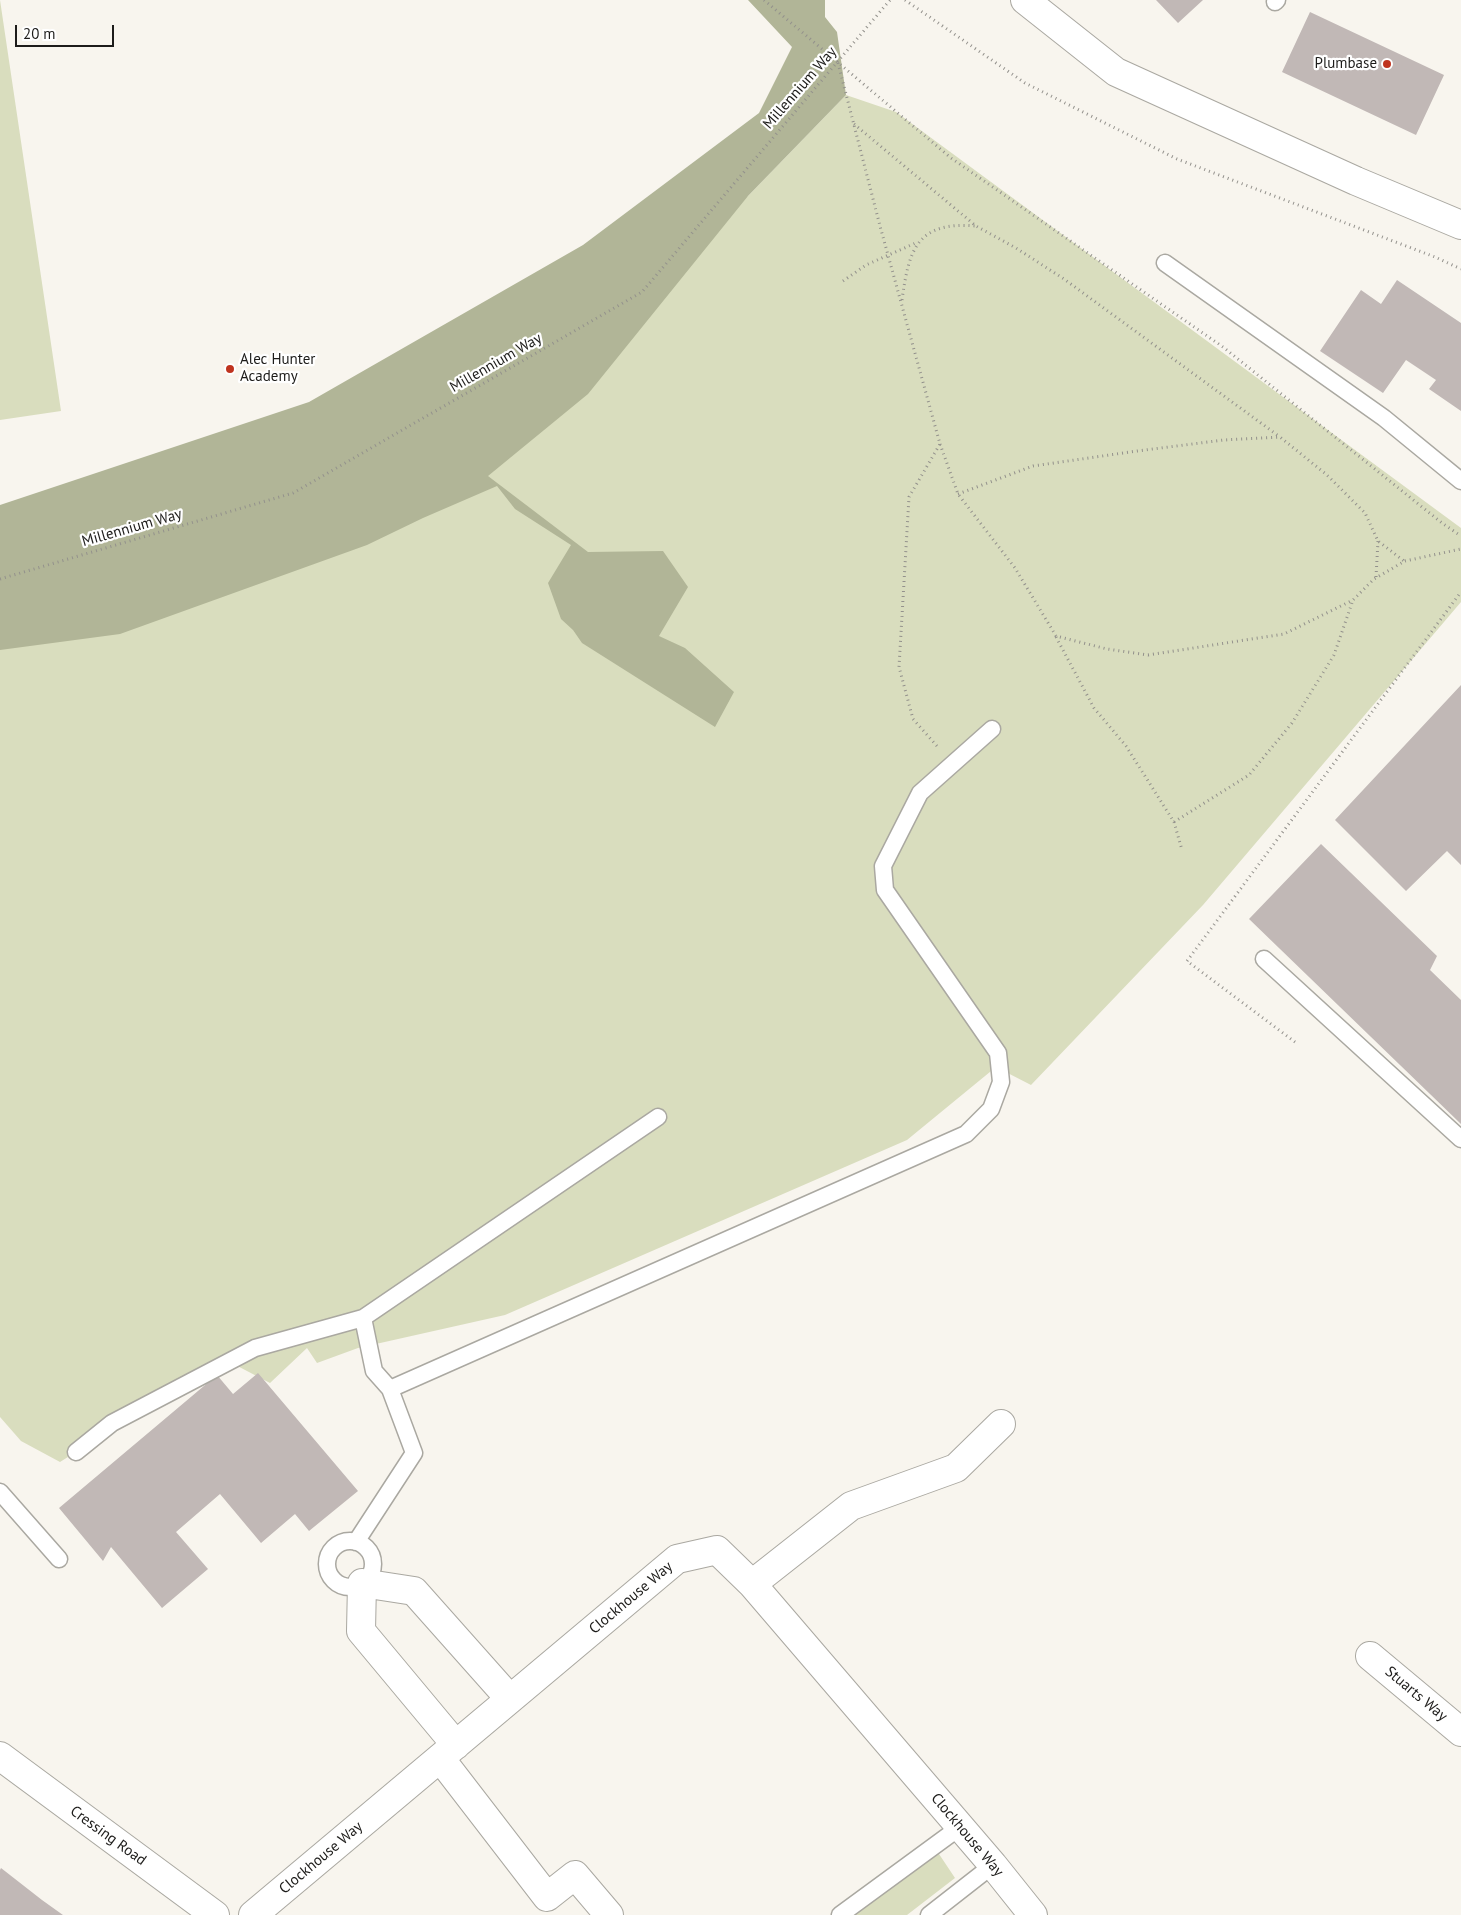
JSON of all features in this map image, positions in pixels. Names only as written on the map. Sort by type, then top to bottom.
[{"type":"street","points":[[1025,0],[1116,72],[1356,181],[1461,225]]},
{"type":"street","points":[[752,1584],[851,1506],[956,1468],[1000,1424]]},
{"type":"street","name":"Clockhouse Way","points":[[253,1915],[677,1559],[717,1550],[752,1584],[993,1865],[1033,1915]]},
{"type":"street","points":[[510,1699],[414,1591],[362,1583],[361,1631],[448,1752],[547,1897],[575,1876],[609,1915]]},
{"type":"street","name":"Stuarts Way","points":[[1370,1656],[1461,1732]]},
{"type":"street","name":"Cressing Road","points":[[0,1756],[215,1915]]},
{"type":"lane","points":[[1165,262],[1384,418],[1461,481]]},
{"type":"lane","points":[[390,1389],[966,1134],[991,1109],[1001,1082],[998,1054],[885,890],[883,866],[920,793],[992,729]]},
{"type":"lane","points":[[1264,959],[1461,1139]]},
{"type":"lane","points":[[76,1452],[112,1423],[255,1348],[363,1318],[658,1117]]},
{"type":"lane","points":[[356,1542],[414,1453],[390,1389],[374,1371],[363,1318]]},
{"type":"lane","points":[[0,1492],[59,1559]]},
{"type":"lane","points":[[341,1542],[356,1542],[368,1550],[373,1564],[368,1578],[362,1583],[347,1587],[333,1580],[327,1566],[328,1558],[335,1546],[341,1542]]},
{"type":"lane","points":[[840,1915],[960,1827]]},
{"type":"lane","points":[[929,1915],[993,1865]]},
{"type":"path","points":[[764,0],[951,158],[1223,347],[1434,517],[1461,536]]},
{"type":"path","name":"Millennium Way","points":[[0,579],[293,493],[642,292],[890,0]]},
{"type":"path","points":[[905,0],[1025,83],[1177,159],[1435,257],[1461,269]]},
{"type":"path","points":[[837,62],[940,444],[958,494],[1015,568],[1056,636],[1094,708],[1126,746],[1174,822],[1182,850]]},
{"type":"path","points":[[853,123],[976,226],[1016,248],[1064,280],[1280,437],[1327,475],[1365,513],[1378,541],[1404,561]]},
{"type":"path","points":[[901,303],[906,271],[919,242],[928,232],[961,224],[976,226]]},
{"type":"path","points":[[843,281],[866,265],[919,242]]},
{"type":"path","points":[[958,494],[1033,466],[1137,450],[1224,440],[1280,437]]},
{"type":"path","points":[[940,444],[910,497],[899,667],[913,719],[953,764]]},
{"type":"path","points":[[1376,578],[1378,541]]},
{"type":"path","points":[[1056,636],[1107,649],[1148,655],[1284,634],[1353,600],[1376,578],[1404,561],[1461,549]]},
{"type":"path","points":[[1295,1042],[1187,961],[1461,592]]},
{"type":"path","points":[[1174,822],[1249,775],[1292,722],[1334,655],[1353,600]]},
{"type":"green space","points":[[0,0],[61,411],[0,420]]},
{"type":"green space","points":[[748,0],[825,0],[825,17],[837,32],[846,95],[748,196],[588,394],[488,476],[588,552],[663,551],[688,587],[659,636],[685,648],[734,692],[715,727],[582,643],[573,630],[561,619],[548,583],[571,545],[515,509],[497,486],[367,545],[120,634],[0,650],[0,505],[309,402],[583,245],[759,113],[792,47]]},
{"type":"green space","points":[[846,95],[896,112],[1461,528],[1461,602],[1203,905],[1031,1085],[996,1067],[907,1140],[505,1315],[358,1348],[317,1363],[307,1348],[270,1383],[224,1359],[60,1462],[21,1441],[0,1417],[0,590],[748,196]]},
{"type":"green space","points":[[937,1851],[955,1878],[907,1915],[854,1915]]},
{"type":"building","points":[[1156,0],[1203,0],[1178,23]]},
{"type":"building","points":[[1310,12],[1444,75],[1416,135],[1282,72]]},
{"type":"building","points":[[1397,280],[1461,323],[1461,411],[1429,389],[1436,380],[1406,360],[1383,393],[1320,351],[1361,290],[1381,304]]},
{"type":"building","points":[[1461,685],[1461,865],[1447,851],[1406,891],[1335,820]]},
{"type":"building","points":[[1321,844],[1437,956],[1430,970],[1461,1000],[1461,1124],[1249,919]]},
{"type":"building","points":[[258,1373],[358,1491],[309,1531],[295,1514],[261,1543],[220,1494],[176,1532],[208,1569],[162,1608],[111,1547],[103,1561],[59,1508],[217,1375],[233,1394]]},
{"type":"building","points":[[1,1868],[42,1900],[63,1915],[0,1915]]},
{"type":"place","name":"Plumbase","points":[[1387,64]]},
{"type":"place","name":"Alec Hunter Academy","points":[[230,369]]}]
